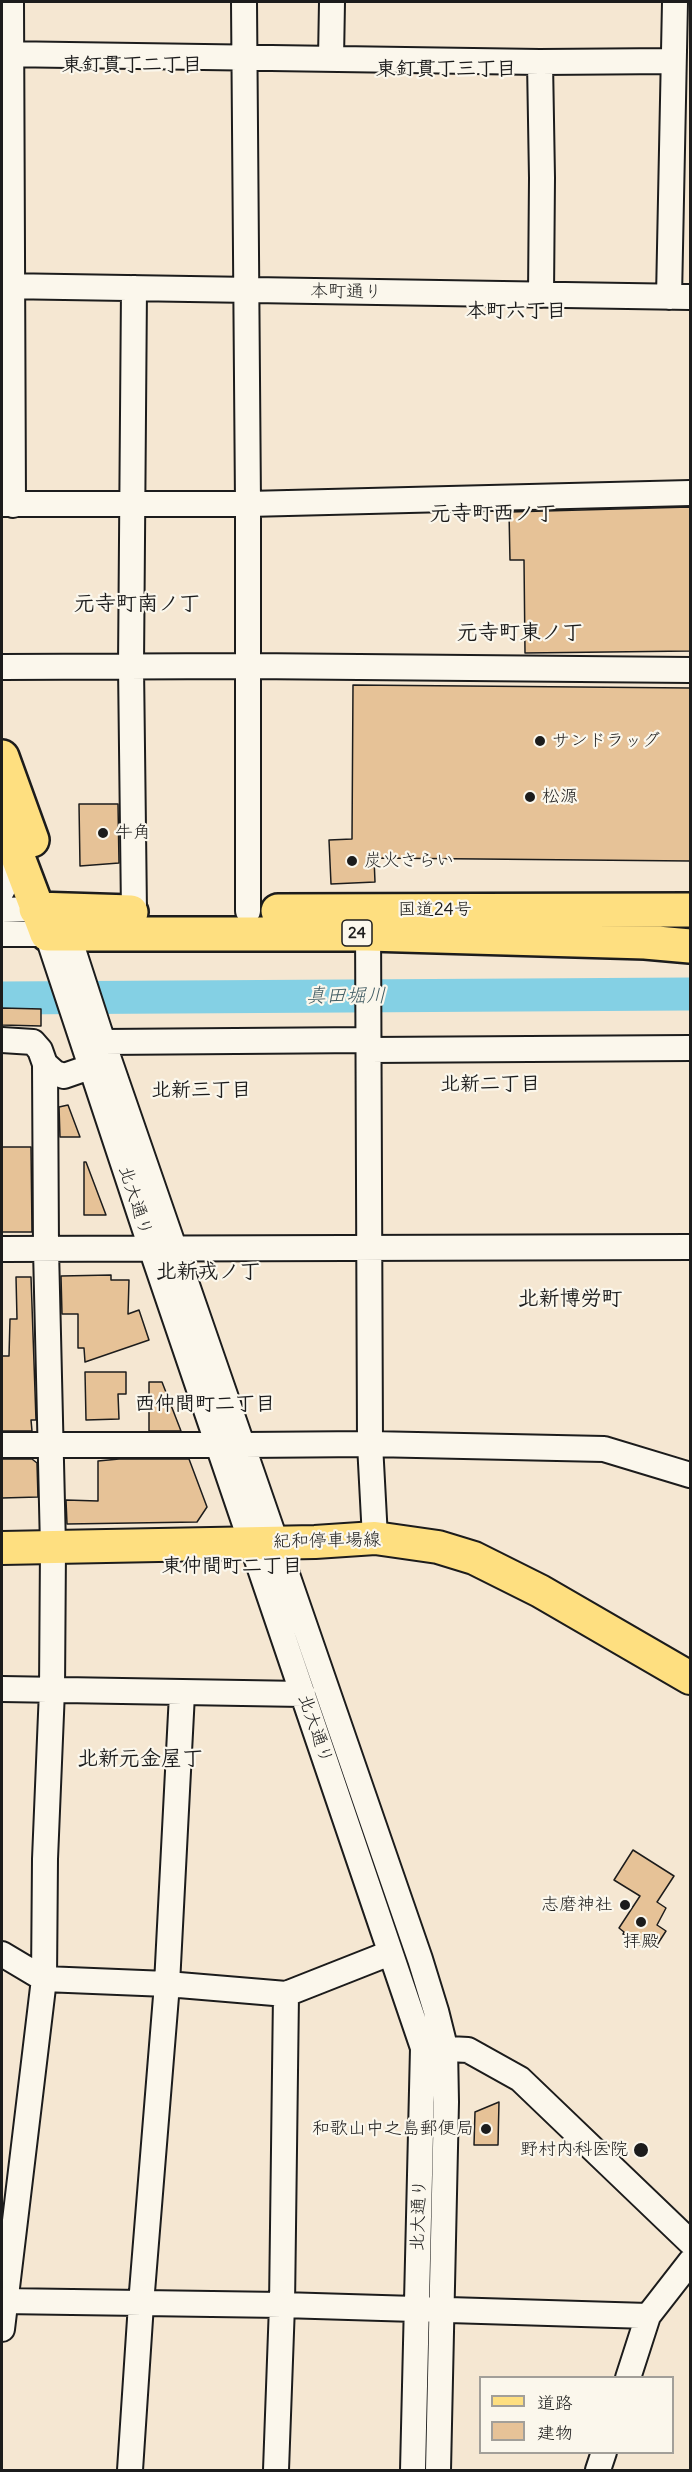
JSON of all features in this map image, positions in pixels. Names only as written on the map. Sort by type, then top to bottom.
[{"type":"highway","points":[[2,757],[53,922]]},
{"type":"highway","points":[[7,828],[53,922]]},
{"type":"highway","name":"国道24号","points":[[53,922],[368,922],[690,910]]},
{"type":"highway","name":"国道24号","points":[[53,922],[134,912],[248,911],[690,946]]},
{"type":"highway","points":[[645,942],[690,941]]},
{"type":"main road","name":"紀和停車場線","points":[[2,1548],[375,1538],[438,1547],[474,1558],[540,1591],[690,1678]]},
{"type":"street","points":[[11,2],[6,54],[7,505],[248,504],[690,493]]},
{"type":"street","points":[[244,2],[249,666],[248,911]]},
{"type":"street","points":[[331,59],[332,2]]},
{"type":"street","points":[[675,2],[674,61],[682,109],[680,297]]},
{"type":"street","points":[[6,54],[540,62],[674,61]]},
{"type":"street","points":[[540,62],[541,295]]},
{"type":"street","name":"本町通り","points":[[6,286],[680,297]]},
{"type":"street","points":[[134,288],[131,666],[134,912]]},
{"type":"street","points":[[2,667],[249,666],[690,670]]},
{"type":"street","points":[[2,891],[10,875],[7,828]]},
{"type":"street","points":[[2,910],[53,922]]},
{"type":"street","points":[[2,934],[53,922]]},
{"type":"street","points":[[53,922],[82,1010]]},
{"type":"street","points":[[368,922],[370,1444],[375,1538]]},
{"type":"street","name":"北大通り","points":[[82,1010],[103,1042],[243,1445],[264,1542],[303,1694],[390,1953],[434,2048],[416,2310],[413,2470]]},
{"type":"street","name":"北大通り","points":[[82,1010],[90,1067],[219,1445],[264,1542],[420,1959],[434,2048],[446,2102],[438,2470]]},
{"type":"street","points":[[2,1040],[33,1042],[40,1050],[45,1064],[46,1249],[53,1547],[52,1690],[45,1859],[44,1979],[3,2301],[2,2330]]},
{"type":"street","points":[[103,1042],[690,1048]]},
{"type":"street","points":[[45,1064],[55,1073],[64,1076],[90,1067]]},
{"type":"street","points":[[2,1249],[690,1247]]},
{"type":"street","points":[[243,1445],[370,1444],[604,1449],[690,1475]]},
{"type":"street","points":[[2,1445],[219,1445]]},
{"type":"street","points":[[2,1689],[183,1694],[303,1694]]},
{"type":"street","points":[[130,2470],[167,1984],[183,1694]]},
{"type":"street","points":[[2,1954],[44,1979],[167,1984],[286,1994],[390,1953]]},
{"type":"street","points":[[276,2470],[282,2305],[286,1994]]},
{"type":"street","points":[[434,2048],[468,2050],[520,2079],[690,2242]]},
{"type":"street","points":[[629,2376],[648,2316],[690,2262]]},
{"type":"street","points":[[3,2301],[282,2305],[648,2316]]},
{"type":"street","points":[[598,2470],[603,2454]]},
{"type":"building","points":[[690,507],[690,651],[525,653],[524,560],[510,560],[509,512]]},
{"type":"building","points":[[353,685],[690,688],[690,861],[374,858],[375,882],[331,884],[329,840],[352,839]]},
{"type":"building","name":"牛角","points":[[79,804],[118,804],[119,863],[80,866]]},
{"type":"building","points":[[2,1008],[41,1009],[41,1026],[2,1025]]},
{"type":"building","points":[[68,1105],[80,1137],[60,1137],[59,1107]]},
{"type":"building","points":[[2,1147],[31,1147],[32,1232],[2,1232]]},
{"type":"building","points":[[84,1162],[86,1162],[106,1215],[84,1215]]},
{"type":"building","points":[[111,1275],[111,1280],[129,1280],[128,1314],[139,1310],[149,1340],[85,1362],[84,1348],[78,1348],[78,1314],[62,1314],[61,1276]]},
{"type":"building","points":[[16,1277],[31,1277],[36,1420],[31,1420],[32,1431],[2,1431],[2,1356],[9,1356],[10,1319],[17,1319]]},
{"type":"building","points":[[85,1372],[126,1372],[126,1394],[118,1394],[119,1419],[86,1420]]},
{"type":"building","points":[[149,1382],[162,1382],[181,1431],[149,1431]]},
{"type":"building","points":[[2,1459],[32,1459],[37,1463],[38,1497],[2,1498]]},
{"type":"building","points":[[189,1459],[207,1507],[197,1522],[67,1524],[66,1500],[98,1501],[98,1461]]},
{"type":"building","points":[[633,1850],[674,1876],[657,1902],[666,1908],[657,1925],[666,1931],[657,1945],[649,1939],[644,1947],[623,1934],[624,1932],[619,1928],[640,1896],[614,1880]]},
{"type":"building","name":"和歌山中之島郵便局","points":[[499,2102],[498,2145],[474,2145],[475,2112]]},
{"type":"waterway","name":"真田堀川","points":[[2,998],[690,994]]},
{"type":"place","name":"サンドラッグ","points":[[540,741]]},
{"type":"place","name":"松源","points":[[530,797]]},
{"type":"place","name":"牛角","points":[[103,833]]},
{"type":"place","name":"炭火さらい","points":[[352,861]]},
{"type":"place","name":"志磨神社","points":[[625,1905]]},
{"type":"place","name":"拝殿","points":[[641,1922]]},
{"type":"place","name":"和歌山中之島郵便局","points":[[486,2129]]},
{"type":"place","name":"野村内科医院","points":[[641,2150]]},
{"type":"district","name":"東釘貫丁二丁目","points":[[132,65]]},
{"type":"district","name":"東釘貫丁三丁目","points":[[446,69]]},
{"type":"district","name":"本町六丁目","points":[[516,311]]},
{"type":"district","name":"元寺町西ノ丁","points":[[493,514]]},
{"type":"district","name":"元寺町南ノ丁","points":[[137,604]]},
{"type":"district","name":"元寺町東ノ丁","points":[[520,633]]},
{"type":"district","name":"北新二丁目","points":[[490,1084]]},
{"type":"district","name":"北新三丁目","points":[[201,1090]]},
{"type":"district","name":"北新戎ノ丁","points":[[208,1272]]},
{"type":"district","name":"北新博労町","points":[[570,1299]]},
{"type":"district","name":"西仲間町二丁目","points":[[205,1404]]},
{"type":"district","name":"東仲間町二丁目","points":[[232,1566]]},
{"type":"district","name":"北新元金屋丁","points":[[140,1759]]}]
